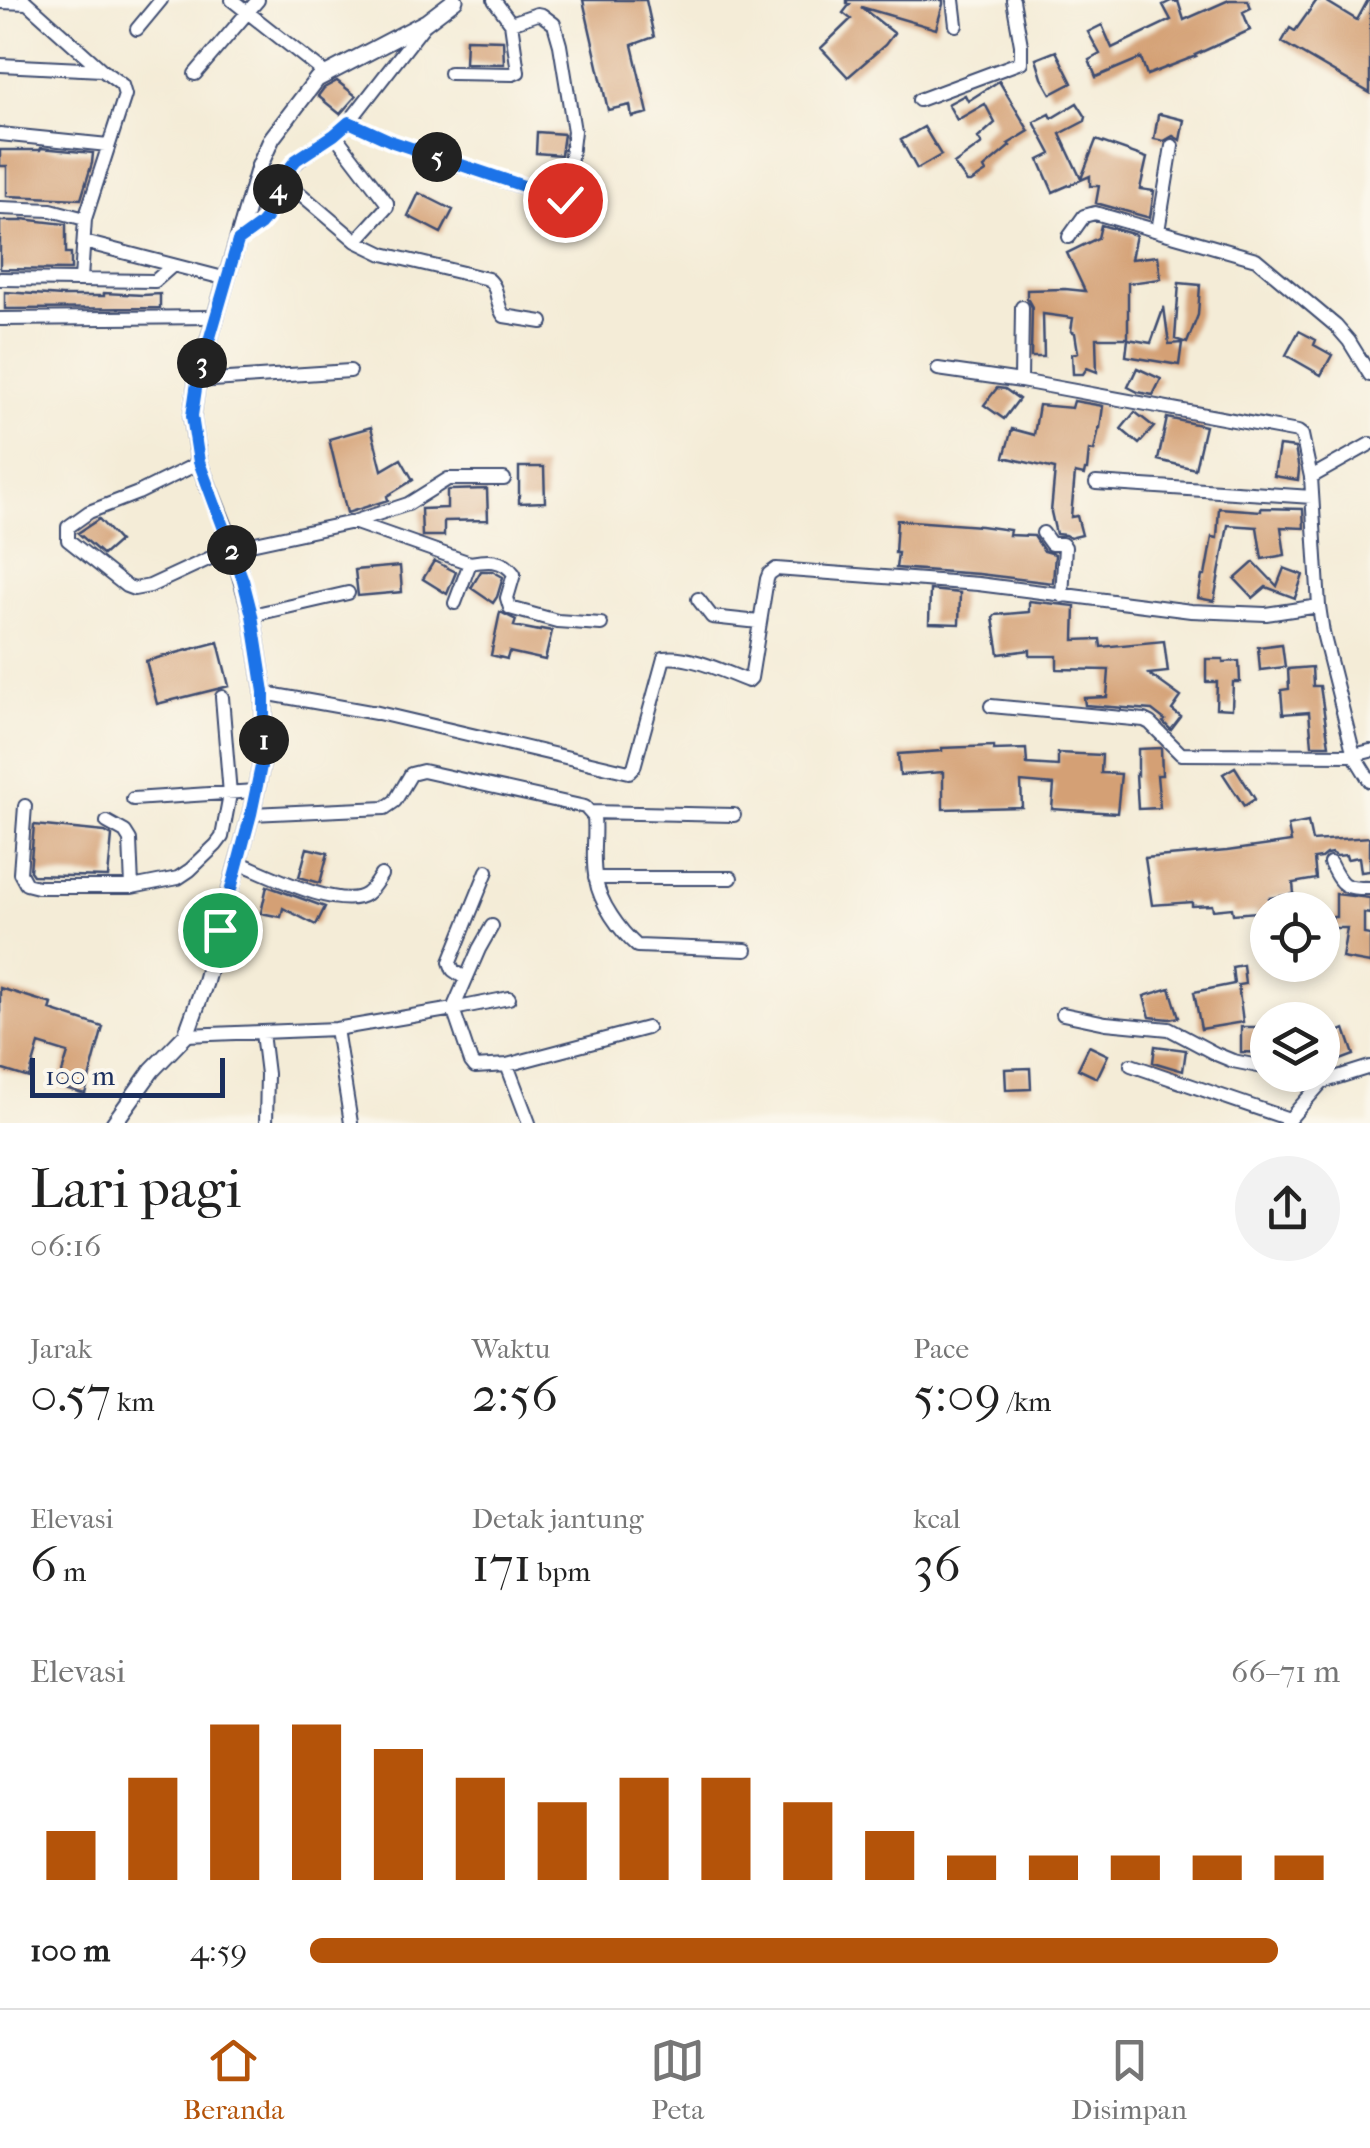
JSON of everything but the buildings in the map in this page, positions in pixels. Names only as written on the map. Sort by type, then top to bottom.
[{"type":"street","points":[[137,29],[161,0]]},
{"type":"street","points":[[232,0],[326,74]]},
{"type":"street","points":[[195,74],[258,0]]},
{"type":"street","points":[[114,1123],[152,1070],[186,1034],[205,982],[264,752],[264,692],[252,615],[232,548],[199,462],[192,416],[214,317],[259,167],[272,138],[317,80],[426,22],[455,0]]},
{"type":"street","points":[[450,73],[519,70],[512,22],[494,0]]},
{"type":"street","points":[[952,0],[956,25]]},
{"type":"street","points":[[919,100],[1021,62],[1013,0]]},
{"type":"street","points":[[0,2],[25,2],[122,85],[126,95],[85,219],[81,279]]},
{"type":"street","points":[[349,122],[393,142],[566,199],[574,130],[554,24],[542,14],[512,22]]},
{"type":"street","points":[[238,241],[266,218],[282,178],[296,160],[349,122],[426,22]]},
{"type":"street","points":[[0,65],[102,70]]},
{"type":"street","points":[[0,134],[108,145]]},
{"type":"street","points":[[334,135],[387,203],[356,241]]},
{"type":"street","points":[[1158,232],[1172,146]]},
{"type":"street","points":[[282,178],[356,241],[383,254],[488,279],[495,287],[504,316],[542,322]]},
{"type":"street","points":[[0,208],[50,210],[85,219]]},
{"type":"street","points":[[1068,237],[1084,216],[1095,213],[1256,260],[1336,326],[1370,374]]},
{"type":"street","points":[[84,242],[226,279]]},
{"type":"street","points":[[0,279],[154,281],[172,266]]},
{"type":"street","points":[[1021,381],[1022,307]]},
{"type":"street","points":[[0,319],[214,317]]},
{"type":"street","points":[[938,369],[1298,432],[1304,438],[1311,476],[1323,634],[1354,755],[1370,781]]},
{"type":"street","points":[[197,382],[350,371]]},
{"type":"street","points":[[1311,476],[1370,444]]},
{"type":"street","points":[[199,462],[89,512],[68,528],[68,540],[134,589],[150,586],[232,548],[353,522],[408,504],[448,480],[504,480]]},
{"type":"street","points":[[1096,483],[1312,497]]},
{"type":"street","points":[[353,522],[470,563],[489,560],[509,567],[514,574],[507,598],[510,608],[557,622],[601,624]]},
{"type":"street","points":[[1043,533],[1051,544],[1065,547],[1062,596]]},
{"type":"street","points":[[456,603],[470,563]]},
{"type":"street","points":[[264,692],[375,713],[630,772],[664,658],[671,656],[748,681],[752,676],[767,579],[776,568],[978,584],[1191,610],[1266,614],[1319,606]]},
{"type":"street","points":[[252,615],[348,593]]},
{"type":"street","points":[[698,600],[712,617],[760,622]]},
{"type":"street","points":[[25,806],[20,873],[23,882],[38,886],[132,887],[178,878],[222,837],[230,794],[222,697]]},
{"type":"street","points":[[990,706],[1144,720],[1181,754],[1354,755],[1370,751]]},
{"type":"street","points":[[251,814],[386,808],[395,801],[406,778],[423,771],[584,807],[594,822],[595,878],[603,900],[630,940],[637,946],[746,950]]},
{"type":"street","points":[[133,799],[255,791]]},
{"type":"street","points":[[590,812],[734,815]]},
{"type":"street","points":[[108,822],[125,832],[130,840],[132,887]]},
{"type":"street","points":[[238,862],[326,897],[344,900],[369,892],[381,875]]},
{"type":"street","points":[[1330,863],[1344,886],[1370,888]]},
{"type":"street","points":[[466,979],[453,970],[450,962],[487,870]]},
{"type":"street","points":[[595,878],[731,878]]},
{"type":"street","points":[[492,926],[452,1008],[472,1065],[507,1065],[647,1028]]},
{"type":"street","points":[[186,1034],[336,1029],[509,998]]},
{"type":"street","points":[[1063,1014],[1169,1029],[1216,1054],[1250,1064]]},
{"type":"street","points":[[336,1029],[351,1123]]},
{"type":"street","points":[[262,1034],[267,1074],[266,1123]]},
{"type":"street","points":[[507,1065],[530,1123]]},
{"type":"street","points":[[1130,1065],[1288,1121],[1313,1092]]},
{"type":"street","points":[[1340,1076],[1370,1067]]},
{"type":"route","points":[[220,930],[264,752],[264,692],[243,580],[199,462],[192,416],[214,317],[238,241],[266,218],[282,178],[296,160],[349,122],[393,142],[565,200]]}]
